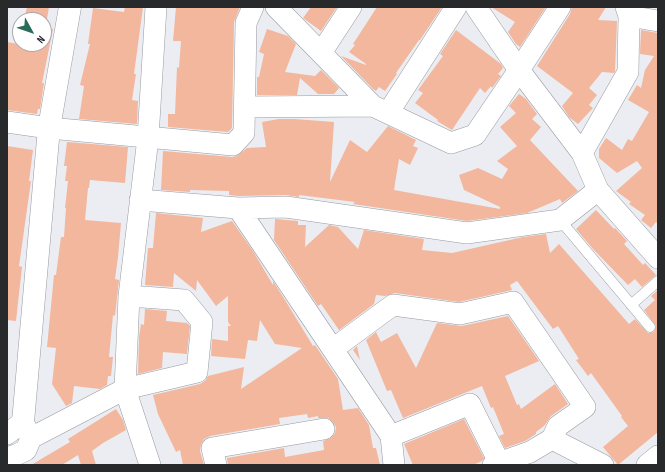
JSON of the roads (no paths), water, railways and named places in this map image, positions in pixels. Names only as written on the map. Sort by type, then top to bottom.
[{"type":"street","points":[[7,458],[26,450],[21,431],[49,128],[70,7]]},
{"type":"street","points":[[150,465],[125,389],[129,296],[148,138],[156,7]]},
{"type":"street","points":[[7,122],[49,128],[233,145],[244,133],[246,23],[253,7]]},
{"type":"street","points":[[276,7],[380,110],[452,143],[475,135],[520,70],[560,7]]},
{"type":"street","points":[[321,53],[351,7]]},
{"type":"street","points":[[380,110],[456,7]]},
{"type":"street","points":[[476,7],[520,70],[582,153],[598,190],[656,251]]},
{"type":"street","points":[[582,153],[628,72],[627,11],[658,21]]},
{"type":"street","points":[[245,107],[380,110]]},
{"type":"street","points":[[140,200],[238,208],[286,207],[467,233],[560,220],[598,190]]},
{"type":"street","points":[[238,208],[391,436],[394,465]]},
{"type":"street","points":[[21,431],[125,389],[197,372],[202,322],[184,300],[129,296]]},
{"type":"street","points":[[333,349],[393,305],[460,314],[513,302],[585,407],[558,426],[552,439],[532,458],[496,464],[470,404],[391,436]]},
{"type":"street","points":[[216,465],[212,448],[324,430]]},
{"type":"street","points":[[552,439],[603,465]]},
{"type":"street","points":[[647,465],[658,456]]},
{"type":"lane","points":[[560,220],[650,327]]},
{"type":"lane","points":[[631,305],[658,281]]}]
